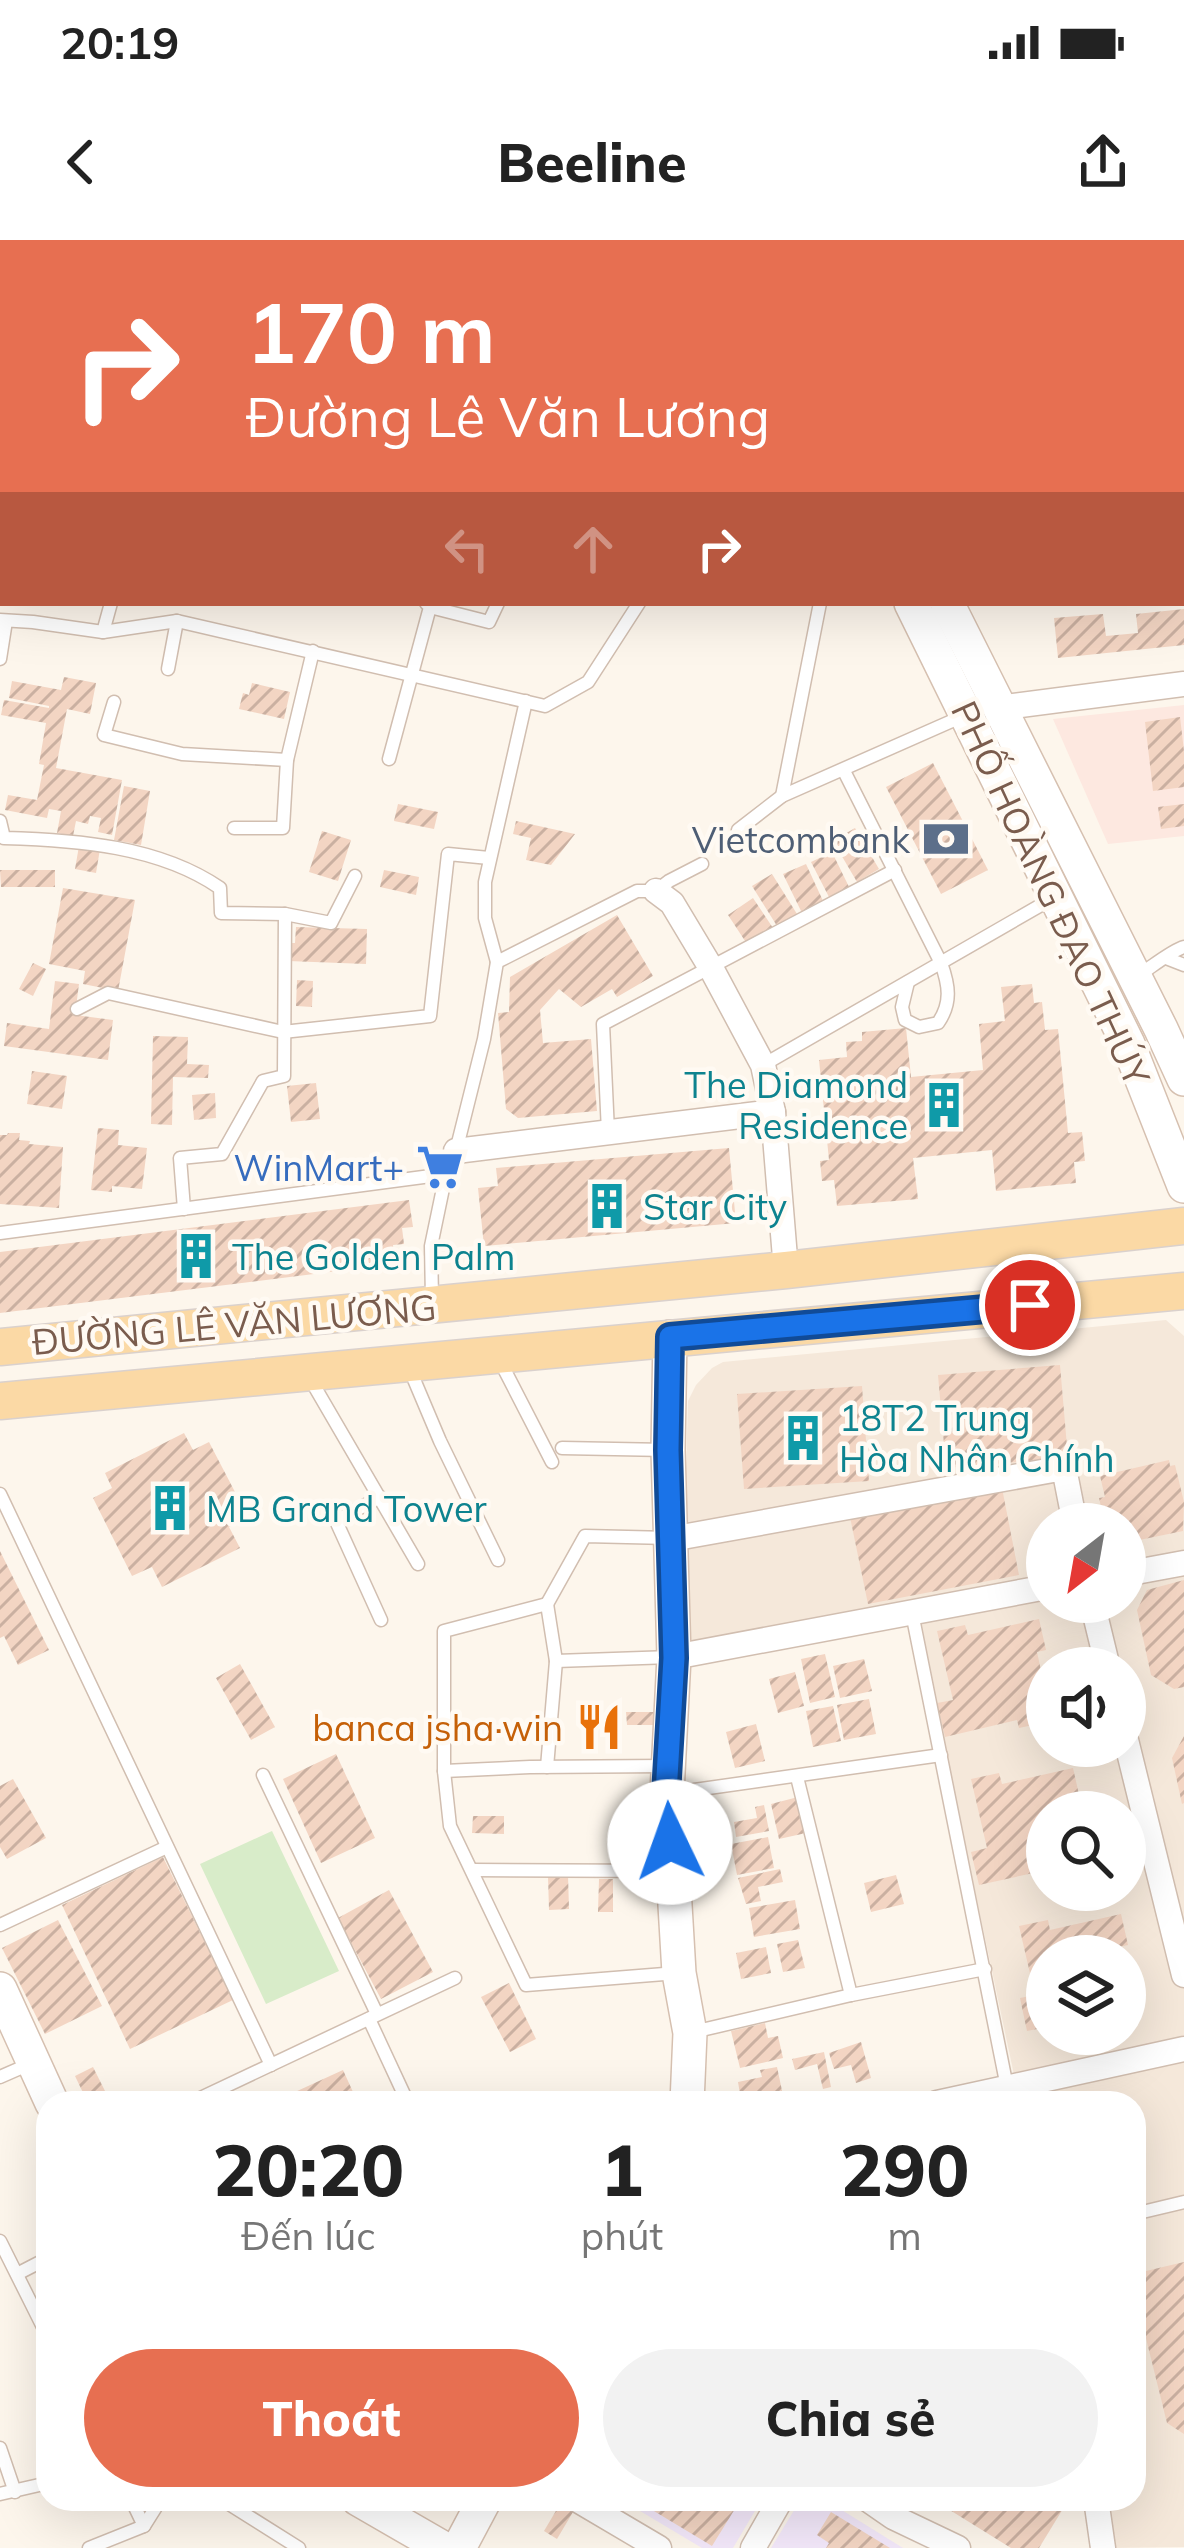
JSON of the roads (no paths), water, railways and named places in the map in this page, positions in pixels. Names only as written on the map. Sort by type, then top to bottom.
[{"type":"main road","name":"PHỐ HOÀNG ĐẠO THÚY","points":[[913,606],[983,711],[1135,977],[1184,1079]]},
{"type":"main road","name":"PHỐ HOÀNG ĐẠO THÚY","points":[[947,606],[1056,897],[1127,1044],[1184,1186]]},
{"type":"main road","points":[[1127,1044],[1161,1029]]},
{"type":"main road","name":"ĐƯỜNG LÊ VĂN LƯƠNG","points":[[0,1347],[119,1326],[368,1302],[432,1306],[1184,1226]]},
{"type":"main road","name":"ĐƯỜNG LÊ VĂN LƯƠNG","points":[[0,1401],[1184,1291]]},
{"type":"main road","points":[[425,1361],[432,1306]]},
{"type":"main road","points":[[670,1337],[674,1658],[666,1780],[679,1973],[690,2033],[688,2091]]},
{"type":"main road","points":[[0,1990],[46,2091]]},
{"type":"main road","points":[[379,2511],[443,2548]]},
{"type":"main road","points":[[459,2548],[479,2511]]},
{"type":"street","points":[[983,711],[1184,684]]},
{"type":"street","points":[[656,891],[673,903],[763,1065],[773,1112],[786,1270]]},
{"type":"street","points":[[451,1162],[608,1132],[773,1112]]},
{"type":"street","points":[[671,1538],[1064,1468],[1072,1503]]},
{"type":"street","points":[[1146,1570],[1184,1563]]},
{"type":"street","points":[[674,1658],[1026,1591]]},
{"type":"street","points":[[1133,1767],[1184,1975]]},
{"type":"street","points":[[1029,2091],[1184,2049]]},
{"type":"street","points":[[596,2511],[659,2548]]},
{"type":"street","points":[[753,2548],[774,2511]]},
{"type":"street","points":[[884,2511],[958,2548]]},
{"type":"street","points":[[1098,2511],[1103,2548]]},
{"type":"lane","points":[[103,632],[110,606]]},
{"type":"lane","points":[[389,758],[428,606]]},
{"type":"lane","points":[[432,606],[489,622],[497,606]]},
{"type":"lane","points":[[0,659],[3,621],[103,632],[177,621],[545,706],[588,682],[637,606]]},
{"type":"lane","points":[[782,796],[819,606]]},
{"type":"lane","points":[[167,669],[177,621]]},
{"type":"lane","points":[[234,828],[283,828],[287,760],[313,651]]},
{"type":"lane","points":[[432,1306],[431,1246],[484,1039],[497,962],[485,918],[489,858],[526,701]]},
{"type":"lane","points":[[114,702],[104,735],[182,754],[287,760]]},
{"type":"lane","points":[[738,830],[782,796],[983,711]]},
{"type":"lane","points":[[844,771],[941,963],[948,1006],[938,1023],[919,1027],[904,1020],[908,982]]},
{"type":"lane","points":[[0,821],[4,838],[62,840],[126,850],[199,873],[220,888],[221,913],[285,914],[332,922],[356,876]]},
{"type":"lane","points":[[77,1009],[108,993],[283,1032],[430,1016],[448,854],[489,858]]},
{"type":"lane","points":[[497,962],[637,891],[656,891],[702,864]]},
{"type":"lane","points":[[608,1132],[602,1024],[895,870]]},
{"type":"lane","points":[[763,1065],[1056,897]]},
{"type":"lane","points":[[184,1209],[180,1158],[222,1154],[263,1081],[284,1076],[285,914]]},
{"type":"lane","points":[[1135,977],[1184,946]]},
{"type":"lane","points":[[1166,958],[1184,965]]},
{"type":"lane","points":[[0,1232],[184,1209],[451,1162]]},
{"type":"lane","points":[[497,1354],[552,1462]]},
{"type":"lane","points":[[425,1361],[440,1441],[498,1560]]},
{"type":"lane","points":[[306,1371],[418,1564]]},
{"type":"lane","points":[[562,1448],[668,1450]]},
{"type":"lane","points":[[0,1494],[271,2065]]},
{"type":"lane","points":[[380,1497],[336,1521],[381,1621]]},
{"type":"lane","points":[[547,1767],[556,1661],[547,1604],[585,1536],[671,1538]]},
{"type":"lane","points":[[547,1604],[444,1631],[444,1772],[450,1826],[526,1985],[679,1973]]},
{"type":"lane","points":[[911,1612],[1009,2091]]},
{"type":"lane","points":[[556,1661],[674,1658]]},
{"type":"lane","points":[[444,1772],[547,1767],[666,1780],[797,1777],[941,1755]]},
{"type":"lane","points":[[263,1775],[403,2091]]},
{"type":"lane","points":[[797,1777],[851,1995]]},
{"type":"lane","points":[[0,1925],[167,1846]]},
{"type":"lane","points":[[473,1870],[673,1871]]},
{"type":"lane","points":[[690,2033],[986,1969]]},
{"type":"lane","points":[[222,2091],[455,1978]]},
{"type":"lane","points":[[0,2077],[33,2062]]},
{"type":"lane","points":[[1146,2210],[1184,2202]]},
{"type":"lane","points":[[0,2241],[36,2313]]},
{"type":"lane","points":[[16,2274],[36,2264]]},
{"type":"lane","points":[[0,2448],[7,2493]]},
{"type":"lane","points":[[136,2511],[144,2526]]},
{"type":"lane","points":[[89,2548],[144,2526],[153,2511]]},
{"type":"lane","points":[[239,2511],[299,2548]]},
{"type":"place","name":"Vietcombank","points":[[946,839]]},
{"type":"place","name":"The Diamond Residence","points":[[944,1105]]},
{"type":"place","name":"WinMart+","points":[[440,1167]]},
{"type":"place","name":"Star City","points":[[607,1206]]},
{"type":"place","name":"The Golden Palm","points":[[196,1256]]},
{"type":"place","name":"18T2 Trung Hòa Nhân Chính","points":[[803,1438]]},
{"type":"place","name":"MB Grand Tower","points":[[170,1508]]},
{"type":"place","name":"banca jsha·win","points":[[599,1727]]}]
